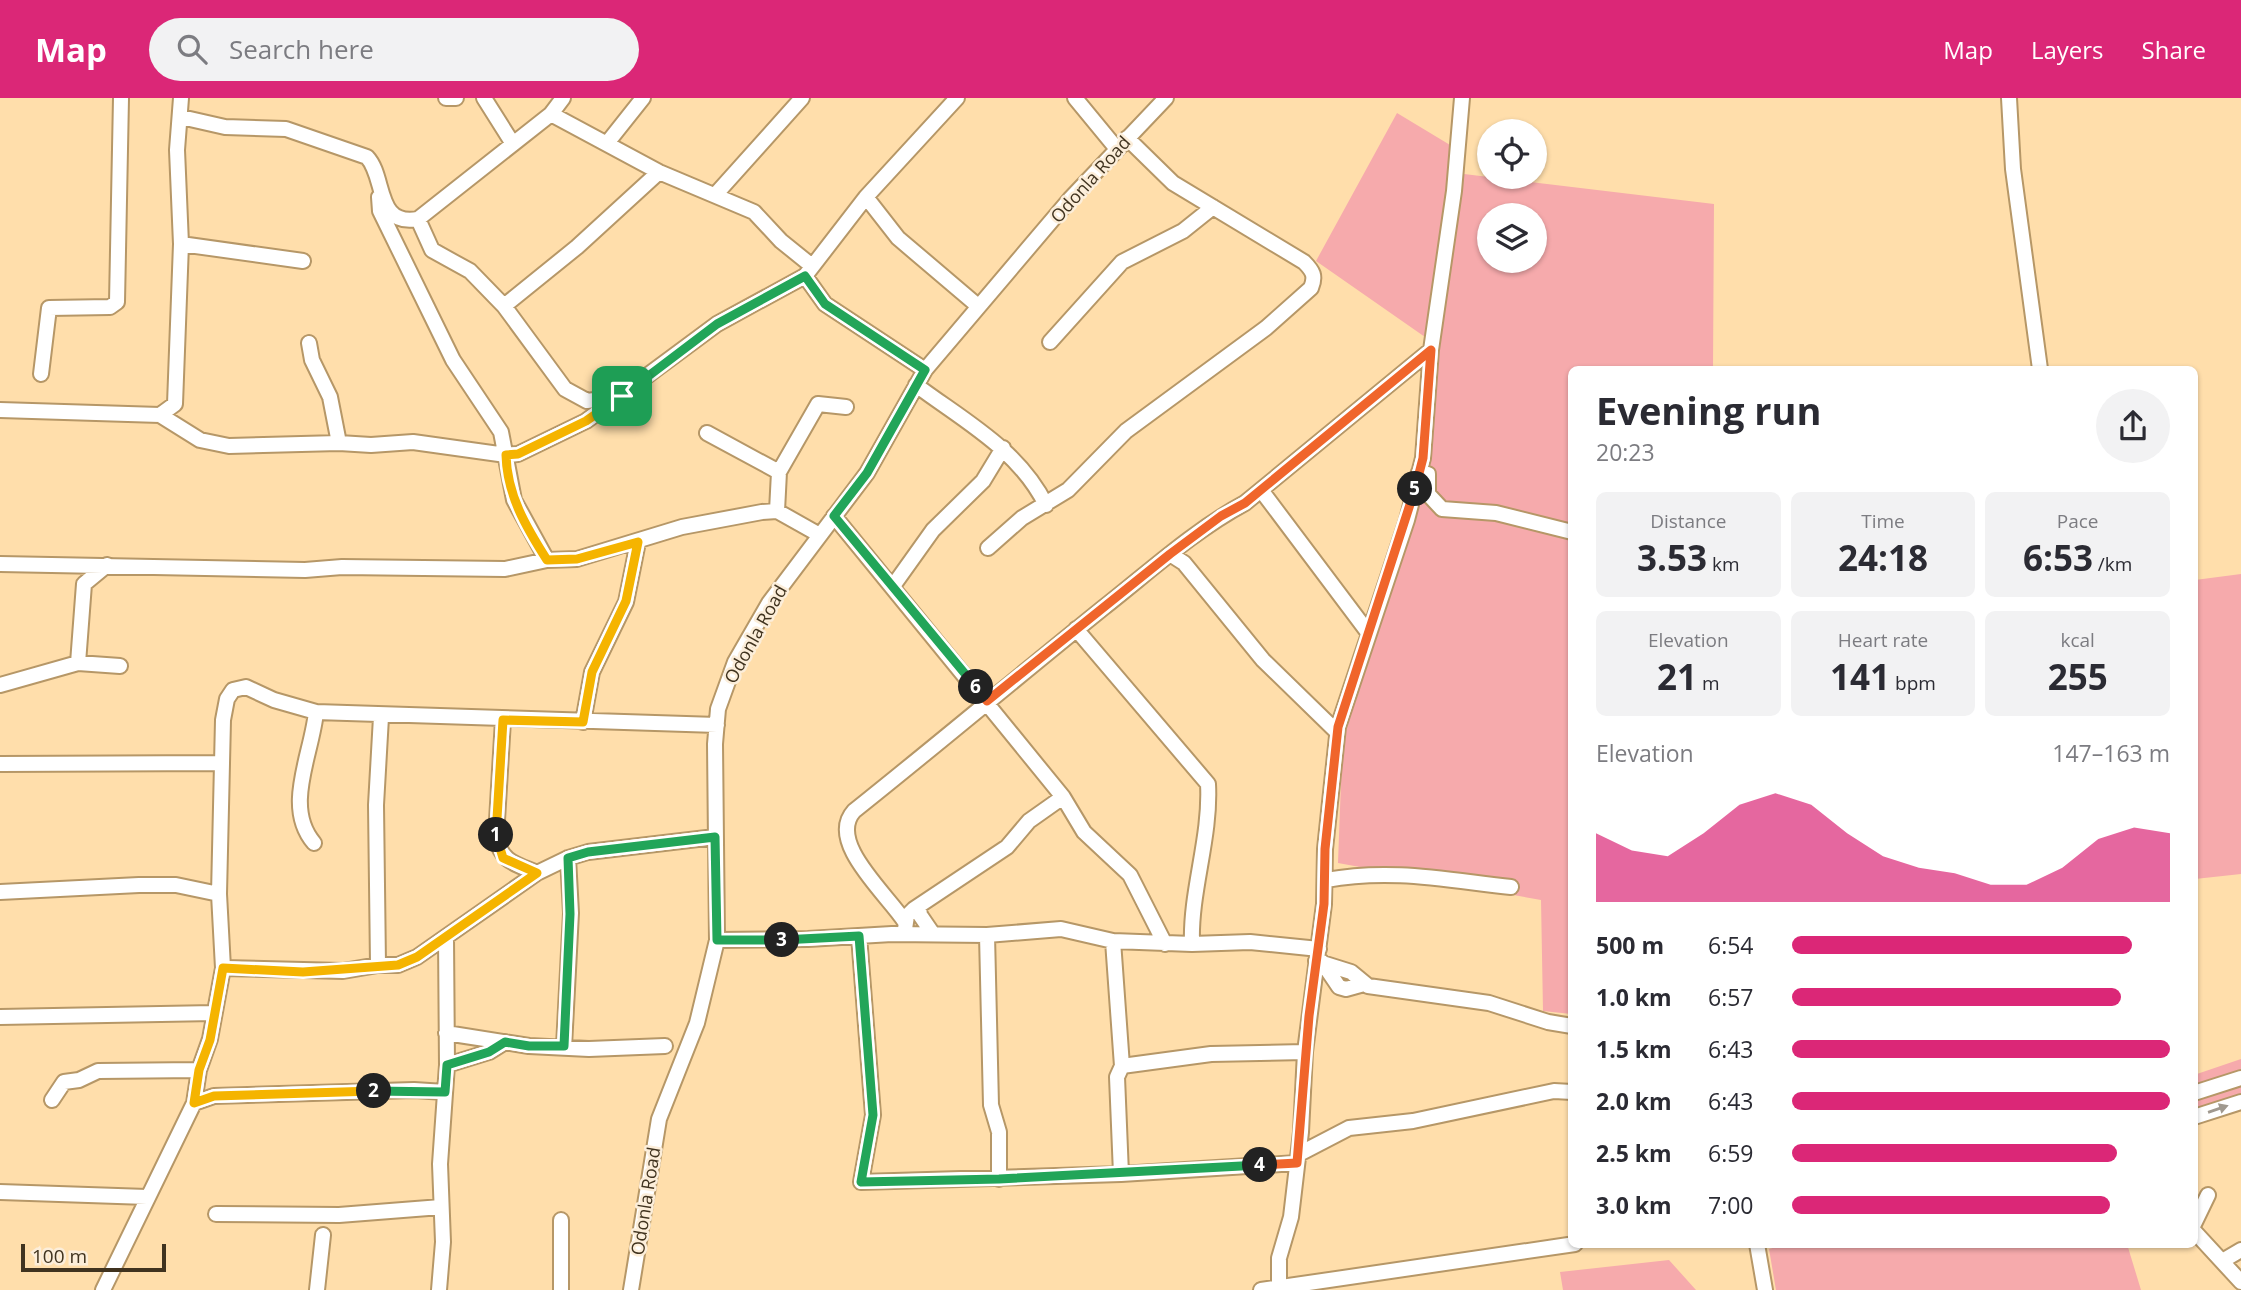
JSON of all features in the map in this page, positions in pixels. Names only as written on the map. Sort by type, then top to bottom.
[{"type":"street","points":[[41,374],[49,308],[110,307],[117,302],[121,98]]},
{"type":"street","points":[[179,424],[175,404],[181,244],[177,150],[181,98]]},
{"type":"street","points":[[446,98],[456,98]]},
{"type":"street","points":[[484,98],[513,144]]},
{"type":"street","points":[[379,192],[396,216],[406,221],[418,219],[551,114],[563,98]]},
{"type":"street","points":[[608,142],[643,98]]},
{"type":"street","points":[[716,194],[802,98]]},
{"type":"street","points":[[0,410],[160,415],[179,424],[200,440],[229,446],[434,443],[506,455],[518,454],[586,421],[717,324],[808,271],[866,197],[957,98]]},
{"type":"street","points":[[988,548],[1022,519],[1068,490],[1126,431],[1266,328],[1311,288],[1315,279],[1312,270],[1304,262],[1173,183],[1122,144],[1075,98]]},
{"type":"street","name":"Odonla Road","points":[[631,1290],[659,1119],[697,1023],[717,940],[717,724],[718,709],[735,662],[769,603],[818,534],[867,473],[925,370],[978,306],[1166,98]]},
{"type":"street","points":[[1279,1288],[1279,1258],[1291,1217],[1301,1132],[1305,1052],[1319,957],[1326,880],[1325,849],[1337,732],[1367,631],[1407,520],[1419,472],[1431,350],[1454,191],[1462,98]]},
{"type":"street","points":[[2009,98],[2013,169],[2040,366]]},
{"type":"street","points":[[551,114],[608,142],[659,172],[716,194],[758,215],[808,271],[825,304],[925,370]]},
{"type":"street","points":[[181,117],[225,127],[286,129],[347,149],[371,161],[379,192],[380,211],[453,359],[501,432],[506,455],[506,472],[514,500],[547,560]]},
{"type":"street","points":[[504,306],[577,247],[659,172]]},
{"type":"street","points":[[866,197],[898,238],[978,306]]},
{"type":"street","points":[[1050,342],[1122,262],[1183,231],[1213,207]]},
{"type":"street","points":[[418,219],[432,250],[470,271],[504,306],[575,397],[587,401],[622,396]]},
{"type":"street","points":[[181,244],[303,261]]},
{"type":"street","points":[[309,343],[312,360],[330,397],[339,443]]},
{"type":"street","points":[[905,928],[893,902],[851,850],[845,829],[848,818],[1076,629],[1170,554],[1261,490],[1431,350]]},
{"type":"street","points":[[916,385],[1003,448],[1030,477],[1046,505]]},
{"type":"street","points":[[160,415],[175,404]]},
{"type":"street","points":[[777,511],[779,472],[818,404],[846,407]]},
{"type":"street","points":[[707,433],[779,472]]},
{"type":"street","points":[[893,586],[933,530],[983,481],[1003,448]]},
{"type":"street","points":[[1419,472],[1428,474],[1428,494],[1442,509],[1496,513],[1568,531]]},
{"type":"street","points":[[1261,490],[1367,631]]},
{"type":"street","points":[[0,564],[305,570],[342,567],[492,569],[547,560],[577,559],[682,527],[777,511],[818,534]]},
{"type":"street","points":[[834,516],[1063,797],[1084,832],[1130,876],[1165,944]]},
{"type":"street","points":[[583,722],[592,672],[626,601],[638,542]]},
{"type":"street","points":[[1170,554],[1184,563],[1263,660],[1337,732]]},
{"type":"street","points":[[78,663],[84,584],[107,565]]},
{"type":"street","points":[[1076,629],[1208,784],[1201,873],[1191,921],[1192,944]]},
{"type":"street","points":[[0,685],[78,663],[120,666]]},
{"type":"street","points":[[103,1290],[194,1103],[199,1070],[210,1040],[223,968],[219,894],[223,720],[227,699],[233,690],[246,687],[274,701],[316,712],[381,717],[717,724]]},
{"type":"street","points":[[314,843],[304,831],[300,817],[302,781],[316,712]]},
{"type":"street","points":[[378,965],[376,805],[381,717]]},
{"type":"street","points":[[503,720],[496,825],[498,850],[508,862],[537,873]]},
{"type":"street","points":[[0,764],[222,763]]},
{"type":"street","points":[[905,928],[917,908],[1007,847],[1029,821],[1063,797]]},
{"type":"street","points":[[223,968],[343,971],[407,962],[537,873],[568,858],[588,852],[715,837]]},
{"type":"street","points":[[564,1046],[570,914],[568,858]]},
{"type":"street","points":[[1326,880],[1365,873],[1394,873],[1511,887]]},
{"type":"street","points":[[0,892],[139,884],[176,886],[219,894]]},
{"type":"street","points":[[893,902],[917,908]]},
{"type":"street","points":[[917,908],[933,934]]},
{"type":"street","points":[[717,940],[859,936],[905,928],[933,934],[987,935],[1061,929],[1113,941],[1165,944],[1250,942],[1319,957],[1351,972],[1364,984],[1430,997],[1489,1003],[1548,1023],[1568,1026]]},
{"type":"street","points":[[987,935],[991,1105],[999,1132],[999,1179]]},
{"type":"street","points":[[859,936],[873,1115],[861,1182],[1121,1174],[1298,1158],[1315,1143],[1349,1128],[1413,1121],[1553,1091],[1568,1092]]},
{"type":"street","points":[[439,1290],[443,1242],[441,1207],[447,1065],[446,937]]},
{"type":"street","points":[[1113,941],[1122,1066],[1117,1077],[1121,1174]]},
{"type":"street","points":[[0,1017],[214,1013]]},
{"type":"street","points":[[446,1032],[529,1046],[589,1049],[665,1045]]},
{"type":"street","points":[[447,1065],[489,1052],[505,1042]]},
{"type":"street","points":[[1122,1066],[1211,1054],[1305,1052]]},
{"type":"street","points":[[52,1100],[64,1082],[79,1080],[98,1072],[199,1070]]},
{"type":"street","points":[[2198,1092],[2241,1078]]},
{"type":"street","points":[[194,1103],[214,1096],[414,1090],[445,1092]]},
{"type":"street","points":[[2198,1116],[2241,1102]]},
{"type":"street","points":[[1301,1132],[1315,1143]]},
{"type":"street","points":[[0,1192],[147,1197]]},
{"type":"street","points":[[2198,1216],[2208,1195]]},
{"type":"street","points":[[216,1214],[313,1216],[441,1207]]},
{"type":"street","points":[[317,1290],[323,1235],[339,1215]]},
{"type":"street","points":[[313,1216],[323,1235]]},
{"type":"street","points":[[561,1220],[561,1290]]},
{"type":"street","points":[[2198,1235],[2224,1260],[2241,1282]]},
{"type":"street","points":[[1261,1290],[1568,1245]]},
{"type":"street","points":[[1758,1248],[1765,1290]]},
{"type":"street","points":[[2224,1260],[2241,1250]]},
{"type":"shaded area","points":[[1397,113],[1465,154],[1464,174],[1477,176],[1477,189],[1547,189],[1547,184],[1714,204],[1713,366],[1568,366],[1568,1014],[1543,1011],[1541,900],[1338,863],[1343,728],[1420,450],[1425,337],[1316,261]]},
{"type":"shaded area","points":[[2241,574],[2241,874],[2198,879],[2198,580]]},
{"type":"shaded area","points":[[2241,1059],[2241,1108],[2198,1121],[2198,1074]]},
{"type":"shaded area","points":[[2128,1248],[2141,1290],[1776,1290],[1769,1249]]},
{"type":"shaded area","points":[[1669,1260],[1696,1290],[1563,1290],[1560,1272]]},
{"type":"route","points":[[805,276],[825,304],[925,370],[867,473],[834,516],[987,701],[1170,554],[1221,516],[1245,503],[1431,350],[1423,458],[1407,520],[1367,631],[1337,732],[1325,849],[1324,904],[1305,1052],[1297,1163],[1121,1174],[861,1182],[873,1115],[859,936],[717,940],[715,837],[588,852],[568,858],[570,914],[564,1046],[529,1046],[505,1042],[489,1052],[447,1065],[445,1092],[414,1090],[214,1096],[194,1103],[199,1070],[210,1040],[223,968],[268,968],[303,972],[398,965],[417,957],[537,873],[508,862],[498,850],[496,837],[503,720],[583,722],[584,699],[592,672],[613,631],[634,577],[638,542],[577,559],[547,560],[528,530],[514,500],[506,472],[506,455],[518,454],[586,421],[622,396],[717,324],[805,276]]}]
